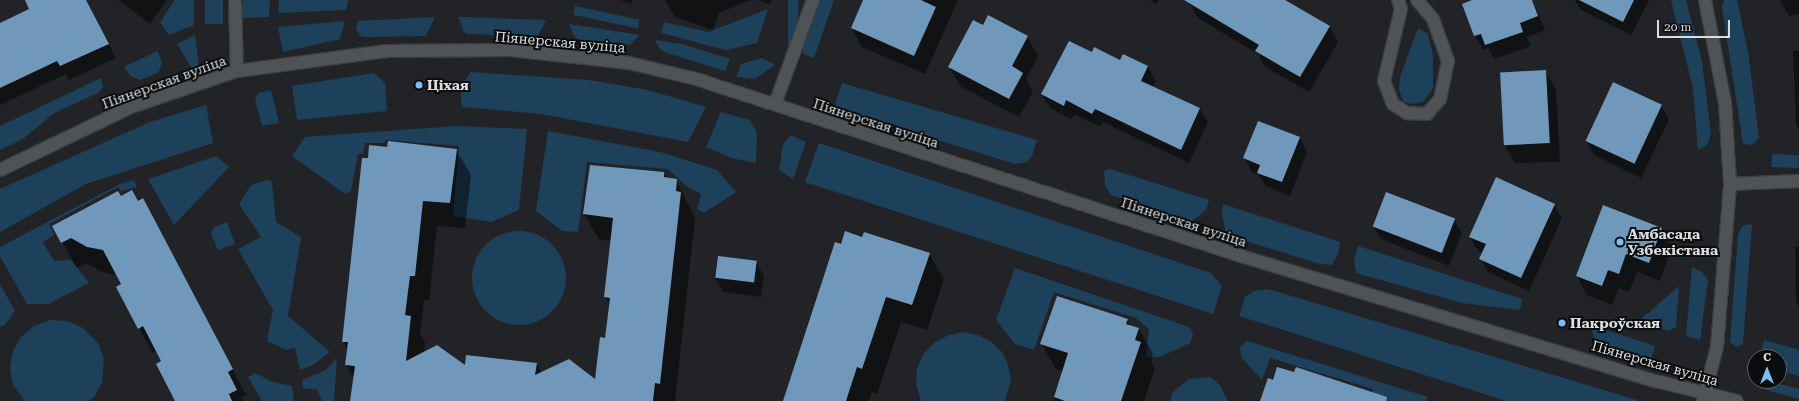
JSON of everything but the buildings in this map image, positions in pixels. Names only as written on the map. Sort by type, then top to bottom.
[{"type":"street","points":[[234,0],[237,70]]},
{"type":"street","points":[[775,104],[813,0]]},
{"type":"street","points":[[1398,0],[1401,9],[1384,81],[1393,104],[1407,113],[1427,114],[1440,99],[1448,61],[1433,19],[1417,0]]},
{"type":"street","points":[[1704,397],[1717,347],[1730,184],[1725,103],[1705,0]]},
{"type":"street","name":"Піянерская вуліца","points":[[0,170],[131,107],[237,70],[387,51],[510,50],[629,63],[696,79],[1241,256],[1656,381],[1704,397],[1737,401]]},
{"type":"street","points":[[1730,184],[1799,181]]},
{"type":"shaded area","points":[[175,0],[194,0],[194,25],[169,35],[160,22]]},
{"type":"shaded area","points":[[205,0],[223,0],[223,24],[205,24]]},
{"type":"shaded area","points":[[243,0],[270,0],[269,17],[241,18]]},
{"type":"shaded area","points":[[279,0],[348,0],[346,10],[278,13]]},
{"type":"shaded area","points":[[788,0],[798,0],[798,49],[788,49]]},
{"type":"shaded area","points":[[821,0],[834,0],[814,58],[803,54],[802,40]]},
{"type":"shaded area","points":[[1671,0],[1686,0],[1702,62],[1711,134],[1707,145],[1698,150],[1693,88]]},
{"type":"shaded area","points":[[1724,0],[1737,0],[1748,52],[1759,138],[1752,145],[1743,144],[1722,7]]},
{"type":"shaded area","points":[[575,6],[640,20],[638,29],[573,15]]},
{"type":"shaded area","points":[[768,9],[757,43],[726,50],[661,33],[664,22],[708,32]]},
{"type":"shaded area","points":[[435,17],[426,36],[361,37],[356,29],[358,21]]},
{"type":"shaded area","points":[[458,17],[546,20],[538,36],[468,34],[464,32]]},
{"type":"shaded area","points":[[345,21],[340,39],[283,52],[278,27]]},
{"type":"shaded area","points":[[569,24],[640,35],[630,45],[579,40],[574,36]]},
{"type":"shaded area","points":[[1418,28],[1428,34],[1433,56],[1433,88],[1423,102],[1411,104],[1404,102],[1399,90],[1400,77]]},
{"type":"shaded area","points":[[195,35],[199,67],[192,69],[177,44]]},
{"type":"shaded area","points":[[655,40],[682,44],[730,59],[725,71],[667,53],[660,49]]},
{"type":"shaded area","points":[[158,51],[162,64],[158,73],[140,80],[130,76],[124,67]]},
{"type":"shaded area","points":[[762,58],[775,65],[755,79],[736,77],[741,64]]},
{"type":"shaded area","points":[[471,72],[589,80],[648,90],[706,107],[688,142],[541,114],[462,107],[460,88]]},
{"type":"shaded area","points":[[374,73],[385,83],[387,111],[297,120],[292,86]]},
{"type":"shaded area","points":[[101,78],[103,88],[98,93],[54,113],[23,139],[0,150],[0,126]]},
{"type":"shaded area","points":[[842,83],[1037,140],[1032,156],[1027,162],[1015,164],[834,108]]},
{"type":"shaded area","points":[[271,90],[279,123],[262,126],[255,100],[258,93]]},
{"type":"shaded area","points":[[206,105],[213,143],[86,184],[0,232],[0,189],[150,122]]},
{"type":"shaded area","points":[[721,112],[750,120],[757,133],[756,163],[731,158],[706,147]]},
{"type":"shaded area","points":[[456,126],[527,129],[519,210],[491,222],[453,216],[459,146],[386,140],[384,143],[365,143],[363,154],[358,154],[351,191],[345,194],[292,156],[305,137]]},
{"type":"shaded area","points":[[548,131],[660,152],[717,170],[736,192],[704,213],[697,209],[701,194],[686,186],[668,169],[587,162],[578,232],[562,231],[536,211]]},
{"type":"shaded area","points":[[791,135],[806,142],[793,179],[779,170],[783,144]]},
{"type":"shaded area","points":[[819,143],[1211,273],[1222,286],[1213,314],[805,182]]},
{"type":"shaded area","points":[[1772,154],[1799,155],[1799,168],[1772,167]]},
{"type":"shaded area","points":[[216,156],[229,167],[174,225],[148,179]]},
{"type":"shaded area","points":[[1110,169],[1209,200],[1206,210],[1191,222],[1111,195],[1105,185],[1104,171]]},
{"type":"shaded area","points":[[134,180],[137,187],[121,191],[118,187],[49,224],[54,235],[43,242],[54,261],[71,260],[89,283],[48,304],[27,304],[0,256],[0,247],[120,184]]},
{"type":"shaded area","points":[[267,180],[272,182],[276,222],[301,237],[288,316],[330,352],[313,365],[300,370],[295,348],[286,350],[267,341],[273,310],[238,249],[261,237],[239,204],[251,185]]},
{"type":"shaded area","points":[[1223,204],[1340,242],[1338,254],[1332,265],[1320,264],[1226,235],[1222,213]]},
{"type":"shaded area","points":[[227,222],[235,244],[218,250],[211,234],[213,228]]},
{"type":"shaded area","points":[[1752,224],[1743,344],[1737,347],[1730,342],[1738,235],[1742,226]]},
{"type":"shaded area","points":[[519,231],[537,235],[552,245],[562,260],[566,278],[562,296],[552,311],[537,321],[519,325],[501,321],[486,311],[476,296],[472,278],[476,260],[486,245],[501,235]]},
{"type":"shaded area","points":[[1358,246],[1522,299],[1520,310],[1462,303],[1356,273],[1354,260]]},
{"type":"shaded area","points":[[1692,267],[1702,272],[1708,280],[1700,340],[1686,336]]},
{"type":"shaded area","points":[[1015,268],[1189,327],[1193,334],[1190,343],[1160,357],[1146,357],[1149,329],[1136,318],[1054,292],[1034,350],[1015,344],[996,320]]},
{"type":"shaded area","points":[[0,284],[15,311],[5,325],[0,327]]},
{"type":"shaded area","points":[[1679,286],[1676,327],[1669,331],[1639,321]]},
{"type":"shaded area","points":[[1268,289],[1637,401],[1506,401],[1239,316],[1245,297],[1254,291]]},
{"type":"shaded area","points":[[50,320],[68,321],[83,328],[98,343],[104,359],[102,383],[94,397],[88,401],[25,401],[13,385],[10,368],[13,351],[21,337],[34,326]]},
{"type":"shaded area","points":[[1591,325],[1655,346],[1649,365],[1594,339]]},
{"type":"shaded area","points":[[963,332],[978,335],[991,342],[1002,352],[1008,365],[1011,380],[1005,401],[921,401],[916,384],[917,368],[924,353],[935,342],[949,335]]},
{"type":"shaded area","points":[[1764,340],[1799,350],[1799,376],[1787,372],[1787,349],[1762,349]]},
{"type":"shaded area","points":[[1247,341],[1428,397],[1426,401],[1370,401],[1373,389],[1270,358],[1262,380],[1241,357],[1240,347]]},
{"type":"shaded area","points":[[337,358],[334,401],[322,401],[317,390],[303,388],[302,380],[326,370]]},
{"type":"shaded area","points":[[255,373],[273,382],[292,386],[294,401],[262,401],[248,377]]},
{"type":"shaded area","points":[[1210,377],[1220,385],[1228,401],[1170,401],[1173,392],[1189,379]]},
{"type":"shaded area","points":[[1787,386],[1799,389],[1799,399],[1764,389],[1787,389]]},
{"type":"place","name":"Ціхая","points":[[419,85]]},
{"type":"place","name":"Амбасада Узбекістана","points":[[1620,242]]},
{"type":"place","name":"Пакроўская","points":[[1562,323]]}]
